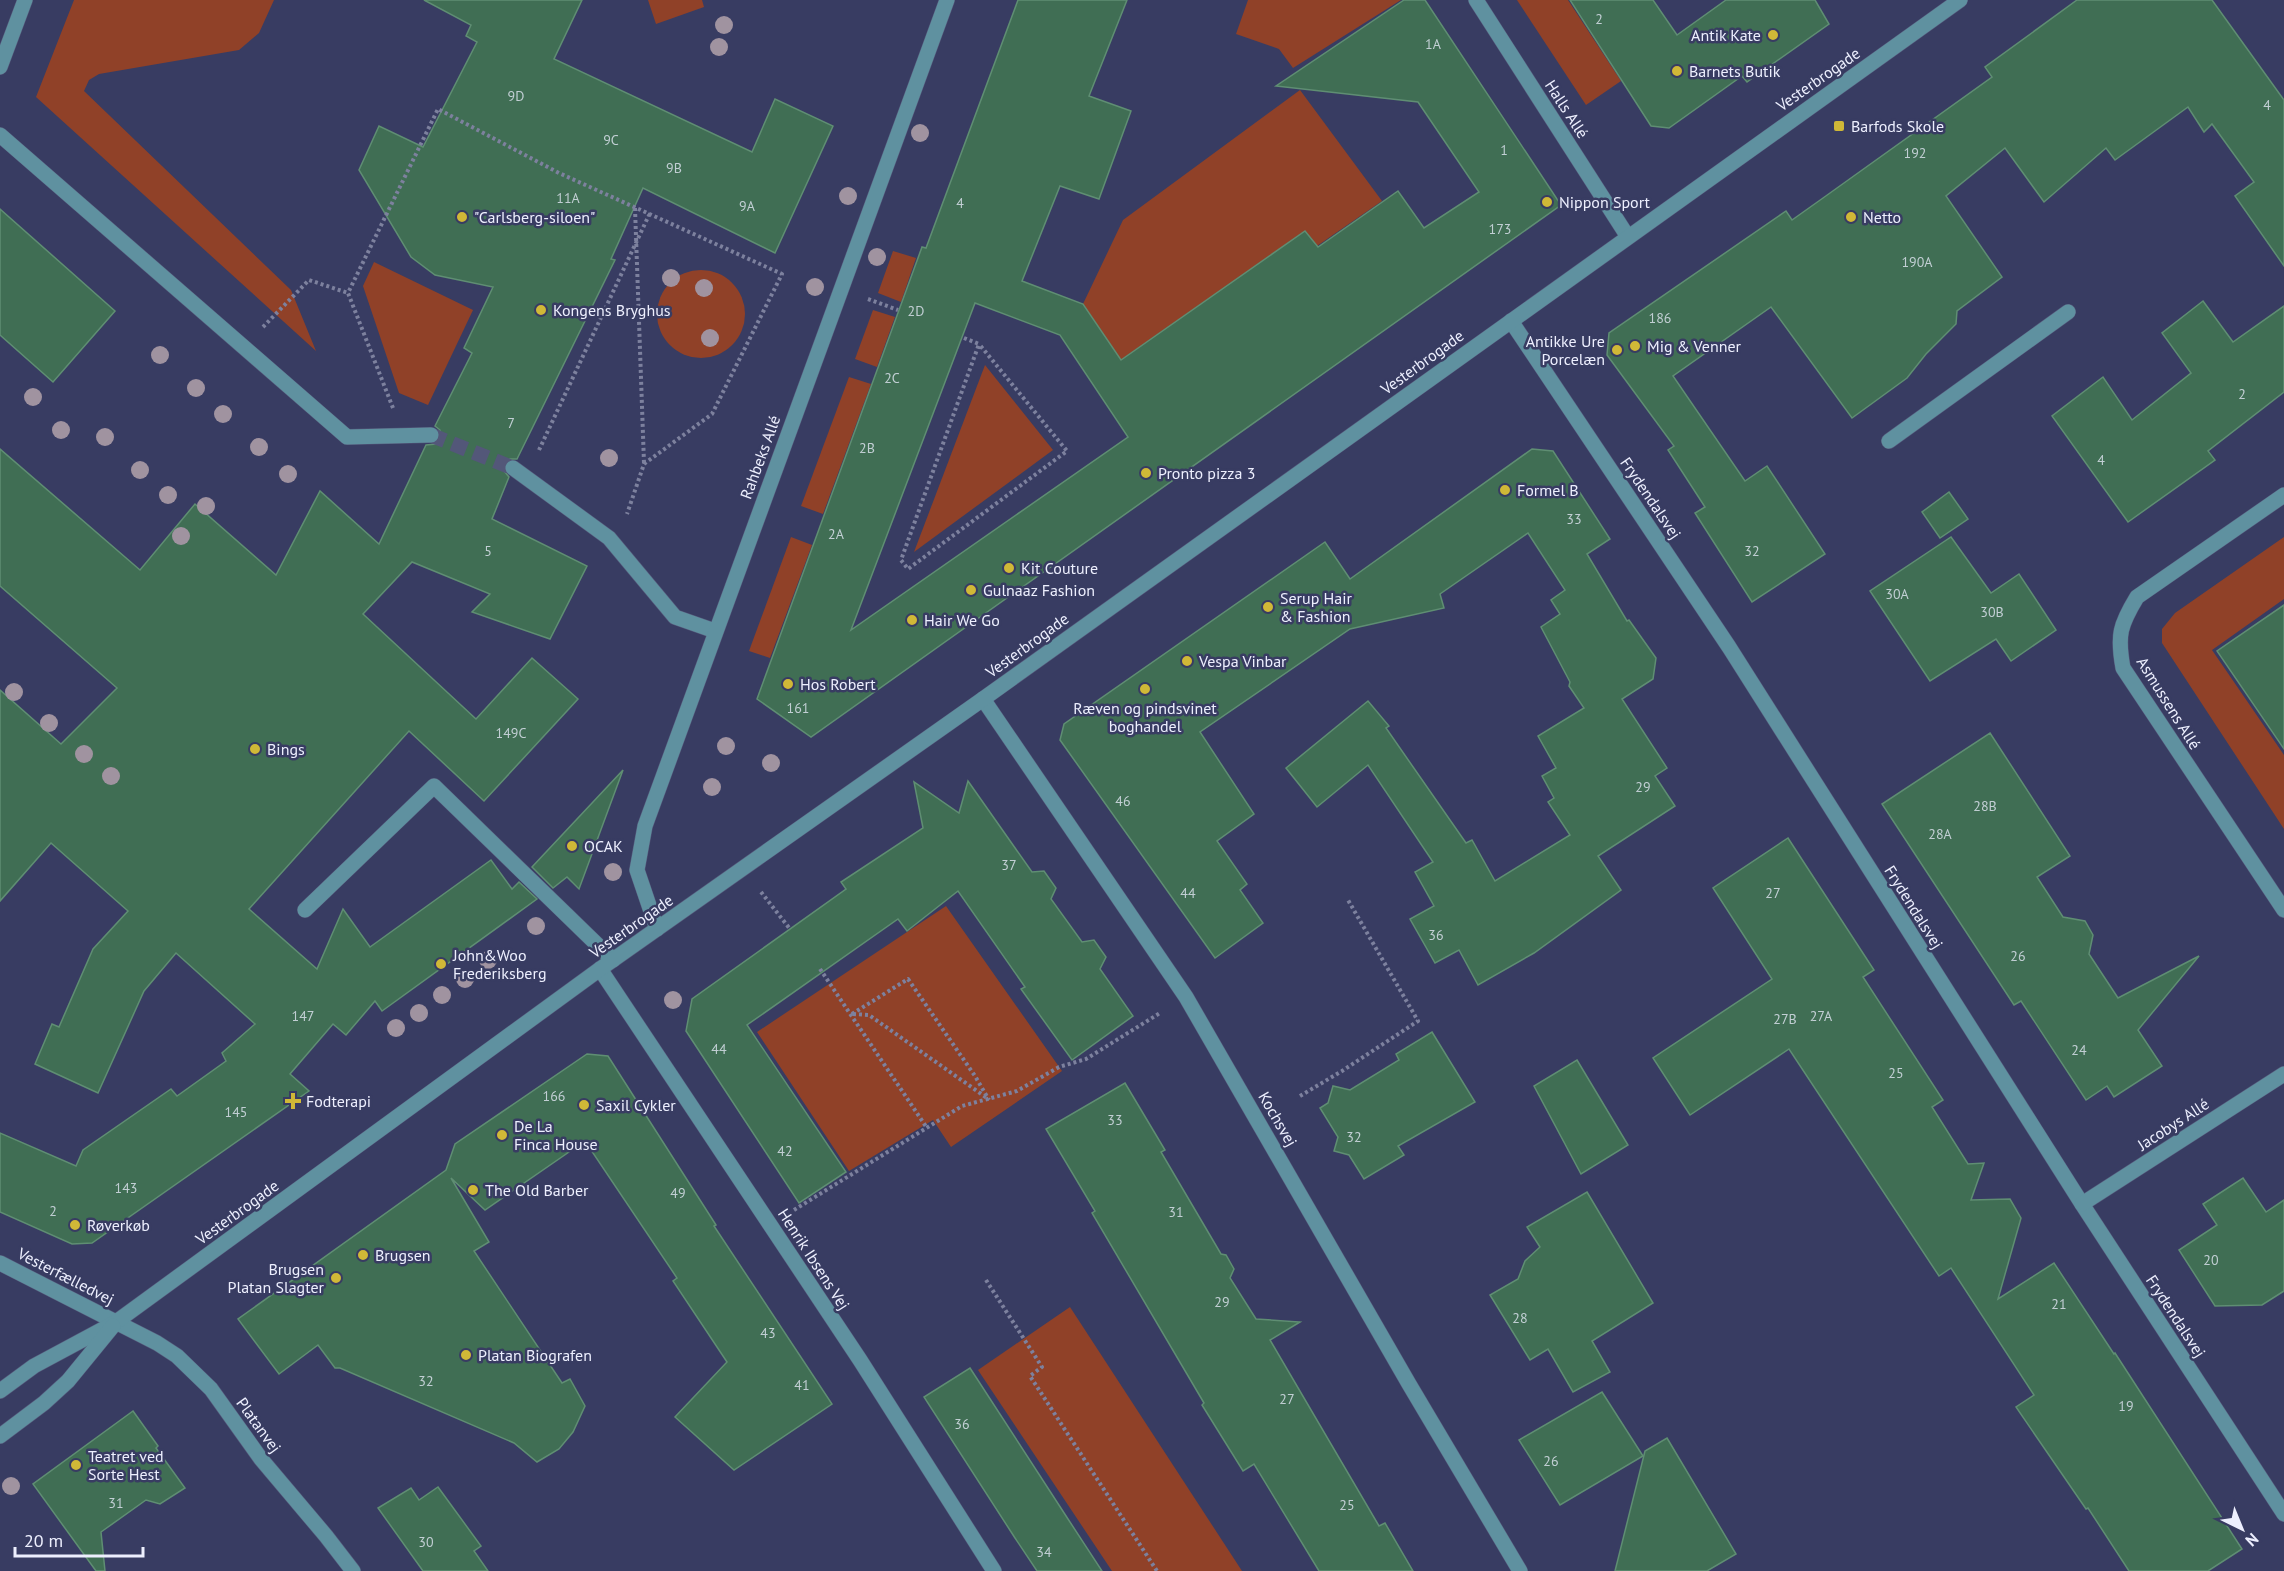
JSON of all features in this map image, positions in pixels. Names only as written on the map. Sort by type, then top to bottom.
[{"type":"street","points":[[0,67],[25,0]]},
{"type":"street","name":"Rahbeks Allé","points":[[657,929],[637,870],[645,826],[947,0]]},
{"type":"street","name":"Halls Allé","points":[[1476,0],[1628,237]]},
{"type":"street","name":"Vesterbrogade","points":[[0,1391],[34,1366],[116,1322],[657,929],[983,699],[1960,0]]},
{"type":"street","points":[[0,135],[347,437],[431,435]]},
{"type":"street","points":[[1889,441],[2068,312]]},
{"type":"street","name":"Frydendalsvej","points":[[1511,321],[1729,647],[2082,1204],[2284,1514]]},
{"type":"street","points":[[513,468],[609,538],[675,617],[715,631]]},
{"type":"street","name":"Asmussens Allé","points":[[2284,495],[2137,597],[2124,620],[2119,644],[2123,668],[2284,910]]},
{"type":"street","name":"Kochsvej","points":[[983,699],[1186,997],[1520,1571]]},
{"type":"street","name":"Henrik Ibsens Vej","points":[[305,910],[434,786],[607,965],[994,1571]]},
{"type":"street","name":"Jacobys Allé","points":[[2082,1204],[2284,1074]]},
{"type":"street","name":"Vesterfælledvej","points":[[0,1263],[116,1322]]},
{"type":"street","name":"Vesterbrogade","points":[[0,1436],[68,1382],[116,1322]]},
{"type":"street","name":"Platanvej","points":[[116,1322],[177,1356],[212,1389],[261,1459],[353,1571]]},
{"type":"path","points":[[405,436],[348,293],[438,110],[559,173],[782,274],[712,414],[644,464]]},
{"type":"path","points":[[615,546],[644,464],[634,208]]},
{"type":"path","points":[[526,477],[650,215]]},
{"type":"path","points":[[243,346],[309,280],[348,293]]},
{"type":"path","points":[[964,338],[979,344],[1067,452],[908,569],[901,560],[979,344]]},
{"type":"path","points":[[743,868],[790,929]]},
{"type":"path","points":[[1300,1096],[1418,1021],[1348,900]]},
{"type":"path","points":[[820,969],[927,1128]]},
{"type":"path","points":[[852,1014],[908,979],[989,1100]]},
{"type":"path","points":[[771,1225],[962,1106],[1017,1091],[1059,1067],[1086,1059],[1186,997]]},
{"type":"path","points":[[852,1014],[869,1015],[989,1100]]},
{"type":"path","points":[[986,1280],[1042,1367],[1030,1376],[1157,1571]]},
{"type":"shaded area","points":[[74,0],[274,0],[259,33],[239,50],[99,74],[89,80],[84,91],[291,290],[316,351],[36,97]]},
{"type":"shaded area","points":[[648,0],[702,0],[704,7],[656,24]]},
{"type":"shaded area","points":[[1248,0],[1401,0],[1293,68],[1279,49],[1236,34]]},
{"type":"shaded area","points":[[1517,0],[1568,0],[1621,81],[1586,105]]},
{"type":"shaded area","points":[[1300,90],[1382,201],[1317,246],[1305,231],[1121,360],[1083,304],[1123,220]]},
{"type":"shaded area","points":[[893,251],[916,258],[901,302],[878,293]]},
{"type":"shaded area","points":[[374,262],[473,310],[428,405],[399,393],[363,286]]},
{"type":"shaded area","points":[[701,270],[718,274],[732,283],[741,297],[745,314],[741,331],[732,345],[718,354],[701,358],[684,354],[670,345],[661,331],[657,314],[661,297],[670,283],[684,274]]},
{"type":"shaded area","points":[[873,310],[895,317],[877,367],[855,359]]},
{"type":"shaded area","points":[[985,365],[1053,450],[914,552]]},
{"type":"shaded area","points":[[849,377],[871,384],[823,514],[801,506]]},
{"type":"shaded area","points":[[791,537],[812,545],[770,658],[749,651]]},
{"type":"shaded area","points":[[2284,537],[2284,599],[2212,650],[2284,755],[2284,829],[2162,643],[2162,629],[2175,613]]},
{"type":"shaded area","points":[[946,906],[1062,1071],[951,1147],[933,1120],[849,1171],[757,1032]]},
{"type":"shaded area","points":[[1070,1307],[1242,1571],[1112,1571],[978,1370]]},
{"type":"building","points":[[424,0],[582,0],[554,59],[752,152],[775,99],[833,126],[775,253],[643,188],[611,259],[615,260],[517,459],[510,459],[505,463],[504,471],[509,477],[492,519],[587,566],[550,639],[472,612],[490,594],[412,562],[363,614],[476,719],[532,658],[578,699],[484,801],[409,731],[249,909],[317,969],[343,909],[370,947],[491,860],[512,889],[519,882],[537,899],[382,1011],[375,1001],[346,1035],[333,1024],[290,1074],[309,1091],[92,1243],[72,1244],[0,1212],[0,1133],[76,1166],[83,1150],[171,1089],[177,1096],[226,1061],[222,1053],[255,1024],[176,953],[144,991],[98,1093],[35,1064],[52,1024],[59,1027],[93,949],[128,911],[51,843],[0,901],[0,690],[61,744],[117,688],[0,586],[0,449],[140,570],[195,504],[276,575],[320,491],[379,544],[426,445],[436,444],[440,439],[440,430],[435,426],[472,353],[464,348],[493,287],[435,275],[411,257],[359,170],[379,126],[423,147],[477,42],[466,36],[471,25]]},
{"type":"building","points":[[1018,0],[1127,0],[1089,96],[1131,111],[1099,199],[1060,186],[1022,281],[1083,304],[1121,360],[1305,231],[1318,247],[1398,191],[1424,228],[1479,192],[1418,102],[1276,86],[1404,0],[1425,0],[1561,205],[811,737],[757,699],[922,247],[926,248]],"holes":[[[975,303],[1060,335],[1128,437],[851,630]]]},
{"type":"building","points":[[1570,0],[1653,0],[1677,35],[1726,0],[1815,0],[1829,24],[1747,82],[1742,76],[1669,128],[1651,126]]},
{"type":"building","points":[[2077,0],[2212,0],[2284,100],[2284,266],[2235,196],[2254,182],[2212,124],[2204,132],[2188,107],[2115,160],[2106,148],[2044,202],[2005,148],[1946,196],[2002,277],[1957,311],[1956,324],[1926,354],[1907,378],[1852,418],[1771,307],[1673,376],[1745,481],[1767,466],[1825,554],[1752,602],[1695,513],[1705,507],[1668,450],[1674,446],[1607,355],[1609,333],[1786,211],[1792,220],[1823,198],[1992,77],[1985,67]]},
{"type":"building","points":[[0,209],[115,311],[53,382],[0,335]]},
{"type":"building","points":[[2203,301],[2233,342],[2284,306],[2284,392],[2208,451],[2215,460],[2128,522],[2052,416],[2103,377],[2132,420],[2191,373],[2162,333]]},
{"type":"building","points":[[1532,449],[1553,451],[1610,539],[1587,554],[1627,621],[1629,620],[1656,658],[1653,679],[1622,699],[1667,768],[1655,776],[1675,806],[1598,856],[1621,890],[1534,953],[1478,985],[1459,950],[1435,963],[1410,919],[1434,906],[1415,872],[1433,862],[1368,765],[1317,807],[1286,768],[1368,701],[1389,726],[1386,728],[1466,843],[1472,840],[1495,881],[1570,835],[1548,802],[1554,798],[1542,776],[1556,768],[1538,736],[1584,708],[1569,686],[1570,682],[1541,627],[1560,614],[1551,600],[1565,590],[1528,533],[1440,594],[1444,608],[1350,629],[1200,732],[1254,814],[1217,841],[1247,884],[1240,890],[1263,923],[1215,958],[1060,740],[1064,724],[1325,542],[1350,579]]},
{"type":"building","points":[[1949,492],[1968,519],[1940,538],[1922,512]]},
{"type":"building","points":[[1951,537],[1991,593],[2019,574],[2056,630],[2011,661],[1996,639],[1930,681],[1870,591]]},
{"type":"building","points":[[2284,605],[2284,749],[2217,651]]},
{"type":"building","points":[[1990,733],[2070,856],[2037,877],[2063,917],[2085,921],[2093,935],[2089,954],[2118,998],[2199,956],[2138,1030],[2162,1066],[2114,1097],[2107,1086],[2086,1100],[2021,1001],[2014,1005],[1882,804]]},
{"type":"building","points":[[623,770],[579,889],[567,877],[553,888],[532,867]]},
{"type":"building","points":[[968,781],[1032,872],[1044,871],[1056,888],[1051,899],[1082,942],[1094,940],[1106,957],[1100,969],[1133,1016],[1072,1060],[1021,989],[1025,987],[958,891],[907,931],[898,919],[747,1025],[846,1172],[799,1203],[686,1031],[692,999],[846,889],[841,882],[923,828],[914,782],[959,813]]},
{"type":"building","points":[[1788,838],[1874,970],[1863,977],[1943,1100],[1932,1107],[1968,1164],[1984,1163],[1971,1200],[2010,1199],[2021,1218],[1998,1299],[2054,1263],[2242,1549],[2208,1571],[2129,1571],[2088,1508],[2086,1509],[2016,1407],[2034,1395],[1951,1268],[1939,1276],[1789,1049],[1690,1115],[1653,1058],[1772,979],[1713,888]]},
{"type":"building","points":[[1432,1032],[1475,1102],[1398,1146],[1404,1155],[1364,1179],[1349,1155],[1334,1151],[1338,1137],[1320,1108],[1328,1103],[1333,1086],[1350,1090],[1399,1060],[1396,1054]]},
{"type":"building","points":[[587,1054],[608,1056],[716,1225],[714,1226],[832,1404],[734,1470],[675,1417],[727,1362],[673,1281],[677,1278],[585,1141],[485,1210],[451,1178],[489,1242],[474,1251],[562,1383],[570,1379],[585,1406],[573,1432],[559,1449],[537,1462],[514,1443],[340,1368],[335,1368],[318,1345],[279,1374],[238,1319],[446,1170],[455,1144]]},
{"type":"building","points":[[1577,1060],[1628,1145],[1581,1174],[1534,1086]]},
{"type":"building","points":[[1125,1083],[1165,1150],[1161,1152],[1221,1254],[1226,1255],[1234,1269],[1230,1278],[1256,1319],[1300,1322],[1270,1340],[1379,1526],[1385,1523],[1413,1571],[1319,1571],[1254,1464],[1243,1471],[1202,1405],[1204,1403],[1092,1213],[1095,1211],[1046,1129]]},
{"type":"building","points":[[2243,1178],[2266,1212],[2284,1200],[2284,1291],[2262,1305],[2215,1306],[2179,1250],[2217,1225],[2203,1204]]},
{"type":"building","points":[[1587,1192],[1653,1303],[1592,1341],[1610,1372],[1573,1392],[1548,1349],[1530,1360],[1490,1295],[1518,1279],[1525,1261],[1540,1247],[1527,1227]]},
{"type":"building","points":[[970,1368],[1102,1571],[1037,1571],[1015,1538],[924,1397]]},
{"type":"building","points":[[1602,1392],[1643,1456],[1560,1505],[1519,1440]]},
{"type":"building","points":[[133,1411],[185,1488],[160,1504],[146,1500],[101,1532],[105,1571],[96,1571],[33,1484]]},
{"type":"building","points":[[1667,1438],[1736,1554],[1707,1571],[1615,1571],[1645,1451]]},
{"type":"building","points":[[438,1487],[481,1546],[474,1551],[488,1571],[423,1571],[378,1508],[411,1488],[419,1500]]},
{"type":"tunnel","points":[[431,435],[513,468]]},
{"type":"place","name":"Antik Kate","points":[[1773,35]]},
{"type":"place","name":"Barnets Butik","points":[[1677,71]]},
{"type":"place","name":"Barfods Skole","points":[[1839,126]]},
{"type":"place","name":"Nippon Sport","points":[[1547,202]]},
{"type":"place","name":"\"Carlsberg-siloen\"","points":[[462,217]]},
{"type":"place","name":"Netto","points":[[1851,217]]},
{"type":"place","name":"Kongens Bryghus","points":[[541,310]]},
{"type":"place","name":"Mig & Venner","points":[[1635,346]]},
{"type":"place","name":"Antikke Ure Porcelæn","points":[[1617,350]]},
{"type":"place","name":"Pronto pizza 3","points":[[1146,473]]},
{"type":"place","name":"Formel B","points":[[1505,490]]},
{"type":"place","name":"Kit Couture","points":[[1009,568]]},
{"type":"place","name":"Gulnaaz Fashion","points":[[971,590]]},
{"type":"place","name":"Serup Hair & Fashion","points":[[1268,607]]},
{"type":"place","name":"Hair We Go","points":[[912,620]]},
{"type":"place","name":"Vespa Vinbar","points":[[1187,661]]},
{"type":"place","name":"Hos Robert","points":[[788,684]]},
{"type":"place","name":"Ræven og pindsvinet boghandel","points":[[1145,689]]},
{"type":"place","name":"Bings","points":[[255,749]]},
{"type":"place","name":"OCAK","points":[[572,846]]},
{"type":"place","name":"John&Woo Frederiksberg","points":[[441,964]]},
{"type":"place","name":"Fodterapi","points":[[293,1101]]},
{"type":"place","name":"Saxil Cykler","points":[[584,1105]]},
{"type":"place","name":"De La Finca House","points":[[502,1135]]},
{"type":"place","name":"The Old Barber","points":[[473,1190]]},
{"type":"place","name":"Røverkøb","points":[[75,1225]]},
{"type":"place","name":"Brugsen","points":[[363,1255]]},
{"type":"place","name":"Brugsen Platan Slagter","points":[[336,1278]]},
{"type":"place","name":"Platan Biografen","points":[[466,1355]]},
{"type":"place","name":"Teatret ved Sorte Hest","points":[[76,1465]]}]
